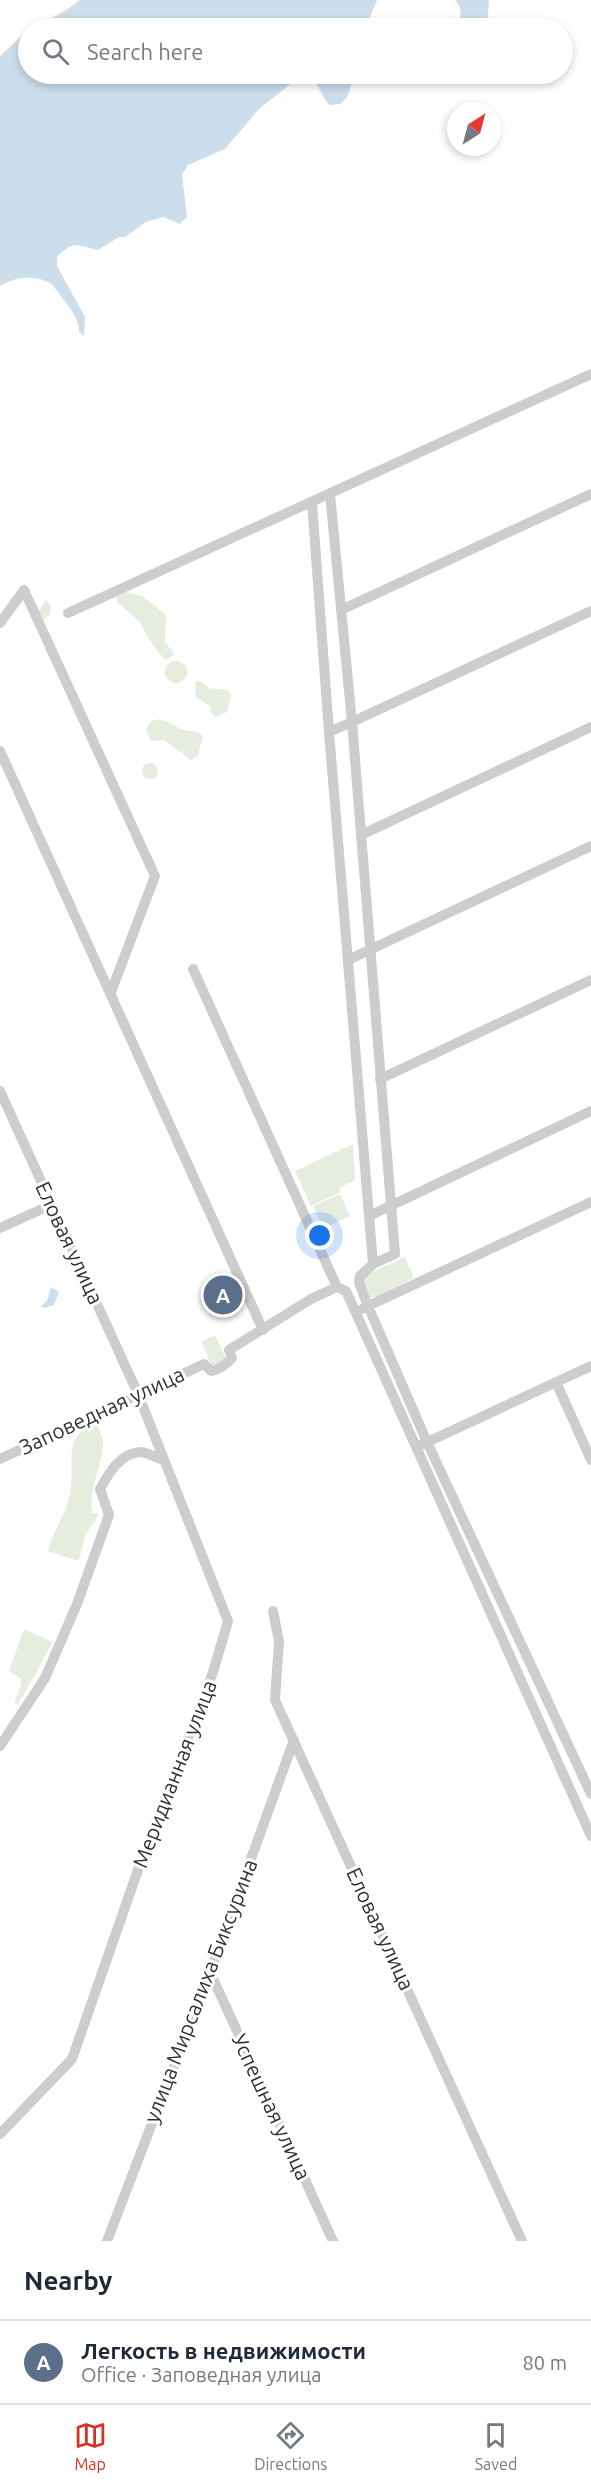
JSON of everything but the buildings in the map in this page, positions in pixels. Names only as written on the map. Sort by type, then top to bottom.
[{"type":"street","points":[[68,613],[591,374]]},
{"type":"street","points":[[330,494],[352,722],[394,1254],[373,1264],[360,1276],[359,1284],[427,1442],[591,1793]]},
{"type":"street","points":[[341,610],[591,494]]},
{"type":"street","points":[[312,502],[373,1264]]},
{"type":"street","points":[[0,623],[24,590],[154,876],[111,992]]},
{"type":"street","points":[[329,732],[591,611]]},
{"type":"street","points":[[361,835],[591,727]]},
{"type":"street","points":[[0,752],[263,1330],[311,1299],[337,1287]]},
{"type":"street","points":[[348,960],[591,846]]},
{"type":"street","points":[[193,969],[337,1287],[346,1291],[356,1311],[591,1836]]},
{"type":"street","points":[[380,1079],[591,980]]},
{"type":"street","name":"Еловая улица","points":[[0,1091],[138,1394]]},
{"type":"street","points":[[369,1216],[591,1111]]},
{"type":"street","points":[[356,1311],[591,1202]]},
{"type":"street","points":[[0,1228],[51,1205]]},
{"type":"street","name":"Заповедная улица","points":[[0,1459],[204,1364],[211,1371],[226,1365],[232,1358],[229,1350],[263,1330]]},
{"type":"street","points":[[416,1447],[591,1366]]},
{"type":"street","points":[[556,1382],[591,1460]]},
{"type":"street","name":"Меридианная улица","points":[[0,2134],[72,2060],[138,1870],[213,1672],[228,1621],[138,1394]]},
{"type":"street","points":[[0,1746],[45,1678],[77,1604],[109,1515],[100,1489],[108,1473],[128,1456],[142,1452],[164,1460]]},
{"type":"street","name":"Еловая улица","points":[[273,1611],[279,1641],[275,1700],[522,2241]]},
{"type":"street","name":"улица Мирсалиха Биксурина","points":[[107,2241],[210,1972],[294,1740]]},
{"type":"street","name":"Успешная улица","points":[[210,1972],[333,2241]]},
{"type":"shaded area","points":[[121,591],[143,596],[166,615],[165,643],[174,655],[165,660],[149,640],[140,622],[117,602],[116,597]]},
{"type":"shaded area","points":[[46,600],[51,606],[50,614],[41,623],[38,611]]},
{"type":"shaded area","points":[[176,661],[184,664],[187,672],[184,680],[176,683],[168,680],[165,672],[168,664]]},
{"type":"shaded area","points":[[196,681],[202,682],[209,688],[227,690],[231,695],[227,712],[216,717],[211,712],[211,707],[195,696]]},
{"type":"shaded area","points":[[160,719],[203,735],[198,756],[191,760],[164,740],[151,741],[146,730],[151,721]]},
{"type":"shaded area","points":[[150,763],[156,765],[158,771],[156,777],[150,779],[144,777],[142,771],[144,765]]},
{"type":"shaded area","points":[[353,1144],[355,1180],[339,1188],[341,1192],[311,1206],[295,1171]]},
{"type":"shaded area","points":[[340,1194],[350,1216],[323,1228],[313,1206]]},
{"type":"shaded area","points":[[405,1257],[414,1278],[377,1297],[370,1297],[363,1282],[367,1274]]},
{"type":"shaded area","points":[[215,1335],[226,1359],[212,1366],[201,1342]]},
{"type":"shaded area","points":[[97,1423],[103,1441],[103,1450],[93,1487],[91,1505],[93,1513],[98,1513],[96,1520],[86,1533],[79,1561],[48,1551],[69,1499],[74,1444],[85,1428]]},
{"type":"shaded area","points":[[24,1629],[53,1642],[18,1705],[15,1704],[15,1700],[21,1686],[21,1679],[9,1671]]},
{"type":"water","points":[[80,0],[377,0],[369,18],[51,18]]},
{"type":"water","points":[[455,0],[489,0],[488,18],[460,18],[458,4]]},
{"type":"water","points":[[18,39],[18,84],[291,84],[259,109],[225,149],[188,165],[182,174],[187,217],[180,224],[163,217],[146,222],[125,237],[119,237],[98,250],[76,245],[67,248],[57,257],[57,266],[85,317],[84,336],[79,332],[77,320],[52,284],[39,279],[26,278],[13,280],[0,286],[0,56]]},
{"type":"water","points":[[316,84],[352,84],[347,98],[340,104],[330,105]]},
{"type":"water","points":[[51,1287],[59,1292],[54,1305],[44,1308],[41,1306],[47,1301]]},
{"type":"place","name":"Легкость в недвижимости","points":[[223,1295]]}]
